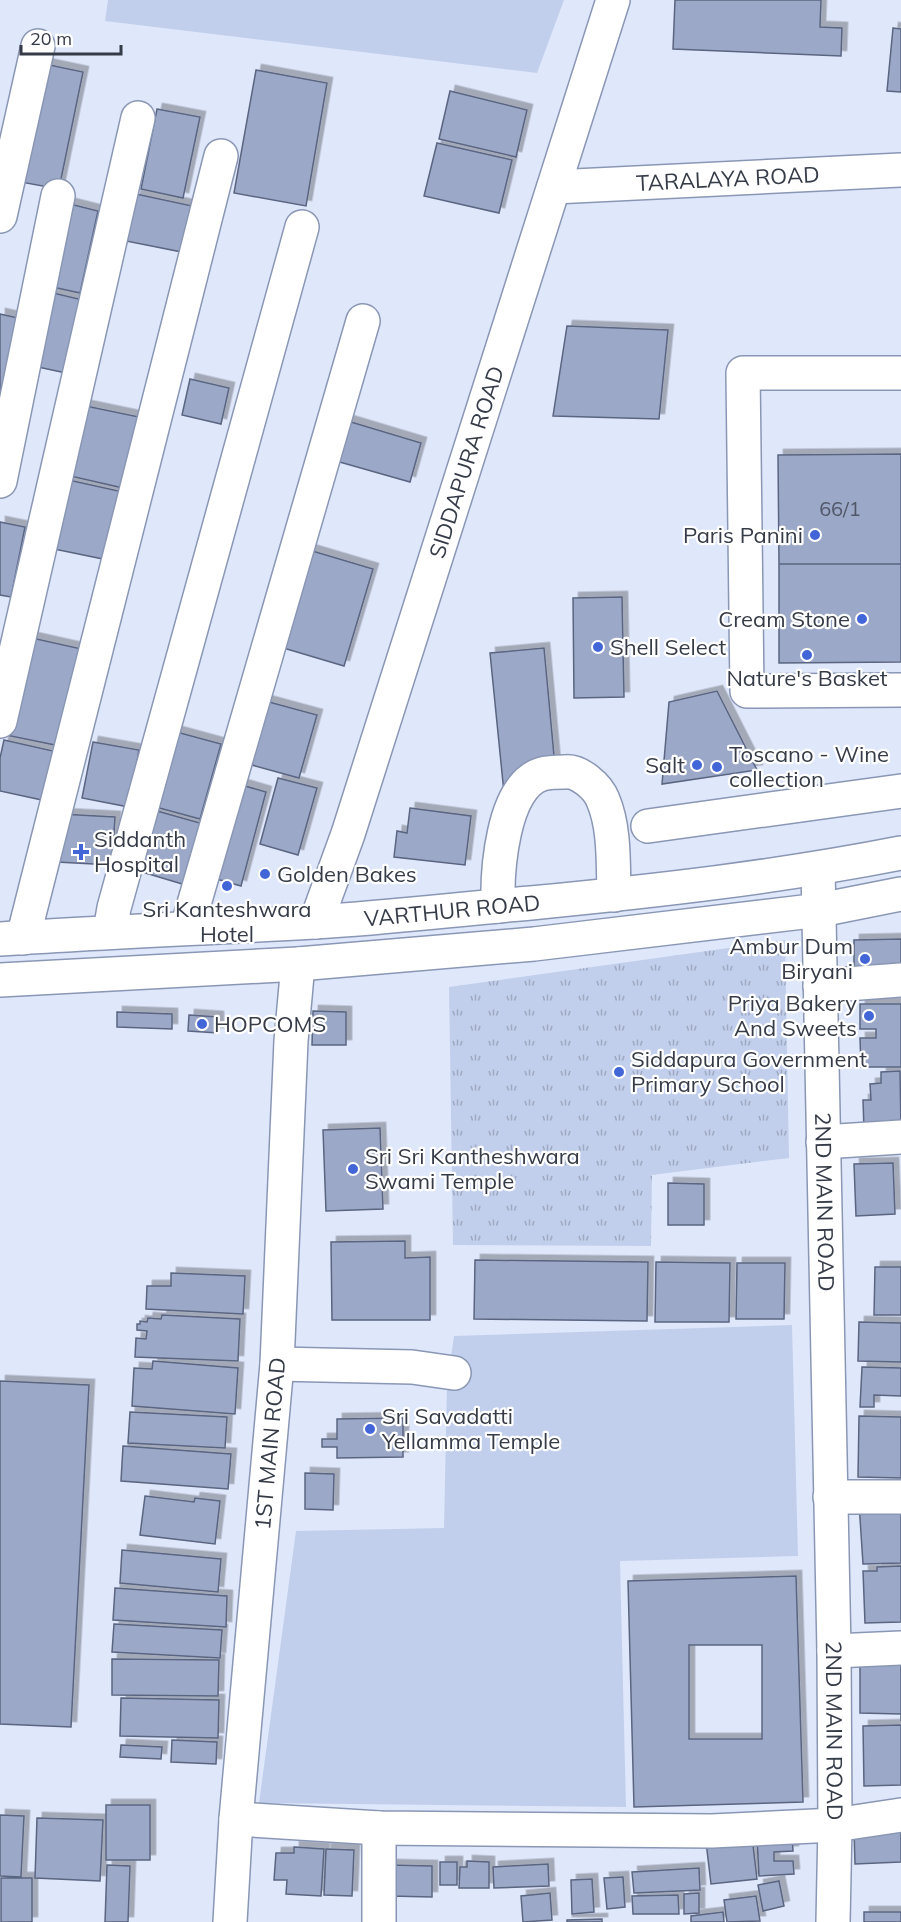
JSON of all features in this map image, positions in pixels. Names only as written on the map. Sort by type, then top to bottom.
[{"type":"street","name":"SIDDAPURA ROAD","points":[[316,922],[355,812],[613,0]]},
{"type":"street","points":[[0,216],[38,46]]},
{"type":"street","points":[[0,721],[138,118]]},
{"type":"street","points":[[11,938],[221,156]]},
{"type":"street","name":"TARALAYA ROAD","points":[[554,187],[901,170]]},
{"type":"street","points":[[0,481],[58,196]]},
{"type":"street","points":[[110,931],[114,909],[302,227]]},
{"type":"street","points":[[187,928],[363,321]]},
{"type":"street","points":[[901,373],[743,373],[747,691],[901,690]]},
{"type":"street","points":[[498,906],[497,879],[501,846],[513,805],[526,785],[540,774],[569,771],[589,781],[603,798],[610,828],[614,894]]},
{"type":"street","points":[[648,826],[901,791]]},
{"type":"street","name":"VARTHUR ROAD","points":[[11,938],[110,931],[316,922],[498,906],[818,869],[901,854]]},
{"type":"street","name":"2ND MAIN ROAD","points":[[818,869],[834,1651],[833,1922]]},
{"type":"street","name":"VARTHUR ROAD","points":[[0,980],[298,964],[534,944],[820,910],[901,894]]},
{"type":"street","name":"1ST MAIN ROAD","points":[[230,1922],[236,1819],[277,1364],[291,1041],[298,964]]},
{"type":"street","points":[[820,986],[901,980]]},
{"type":"street","points":[[823,1142],[901,1137]]},
{"type":"street","points":[[277,1364],[412,1367],[454,1373]]},
{"type":"street","points":[[830,1497],[901,1497]]},
{"type":"street","points":[[834,1651],[901,1648]]},
{"type":"street","points":[[236,1819],[379,1828],[712,1831],[835,1825],[901,1815]]},
{"type":"street","points":[[379,1828],[379,1922]]},
{"type":"green space","points":[[108,0],[564,0],[537,73],[105,21]]},
{"type":"green space","name":"Siddapura Government Primary School","points":[[785,940],[789,1158],[652,1175],[651,1246],[453,1245],[449,987]]},
{"type":"green space","points":[[792,1325],[798,1556],[620,1561],[626,1807],[259,1803],[296,1531],[444,1528],[447,1385],[454,1336]]},
{"type":"building","points":[[675,0],[821,0],[820,27],[842,28],[841,56],[673,49]]},
{"type":"building","points":[[893,28],[901,29],[901,92],[887,91]]},
{"type":"building","points":[[40,63],[83,72],[59,189],[15,181]]},
{"type":"building","points":[[256,70],[327,83],[306,206],[234,193]]},
{"type":"building","points":[[450,91],[527,110],[516,157],[439,139]]},
{"type":"building","points":[[157,109],[200,117],[183,198],[141,189]]},
{"type":"building","points":[[437,143],[512,160],[499,213],[424,196]]},
{"type":"building","points":[[136,194],[197,207],[187,253],[126,241]]},
{"type":"building","points":[[66,203],[98,211],[80,293],[48,286]]},
{"type":"building","points":[[49,292],[87,301],[71,374],[33,366]]},
{"type":"building","points":[[0,314],[27,320],[0,436]]},
{"type":"building","points":[[567,326],[668,330],[659,419],[553,416]]},
{"type":"building","points":[[190,379],[229,388],[221,424],[182,415]]},
{"type":"building","points":[[81,405],[139,417],[123,488],[66,475]]},
{"type":"building","points":[[341,419],[421,443],[410,482],[329,459]]},
{"type":"building","points":[[901,454],[901,564],[779,564],[778,455]]},
{"type":"building","points":[[64,479],[123,492],[108,560],[49,548]]},
{"type":"building","points":[[0,522],[25,527],[11,597],[0,595]]},
{"type":"building","points":[[309,550],[373,569],[344,666],[280,647]]},
{"type":"building","points":[[779,564],[901,564],[901,662],[779,663]]},
{"type":"building","name":"Shell Select","points":[[622,597],[624,697],[574,698],[573,598]]},
{"type":"building","points":[[23,636],[86,650],[65,747],[1,734]]},
{"type":"building","points":[[544,648],[557,788],[504,793],[490,653]]},
{"type":"building","points":[[717,691],[757,770],[662,784],[669,702]]},
{"type":"building","points":[[258,699],[317,715],[299,778],[241,762]]},
{"type":"building","points":[[173,731],[221,744],[200,819],[152,806]]},
{"type":"building","points":[[4,740],[53,751],[42,800],[0,791],[0,758]]},
{"type":"building","points":[[93,742],[139,750],[129,807],[82,798]]},
{"type":"building","points":[[278,778],[317,788],[298,855],[260,844]]},
{"type":"building","points":[[231,782],[266,792],[241,886],[206,876]]},
{"type":"building","points":[[410,808],[471,816],[465,865],[394,857],[397,831],[407,833]]},
{"type":"building","points":[[150,809],[207,825],[189,886],[132,869]]},
{"type":"building","points":[[60,814],[115,817],[112,865],[57,862]]},
{"type":"building","points":[[901,939],[901,968],[854,969],[854,940]]},
{"type":"building","points":[[860,1004],[901,1004],[901,1067],[861,1067],[860,1038],[876,1038],[876,1029],[860,1029]]},
{"type":"building","points":[[313,1011],[346,1012],[346,1045],[312,1045]]},
{"type":"building","points":[[117,1012],[172,1014],[172,1029],[117,1027]]},
{"type":"building","points":[[189,1015],[218,1017],[218,1033],[188,1031]]},
{"type":"building","points":[[900,1071],[901,1129],[864,1130],[863,1100],[871,1100],[870,1084],[881,1083],[881,1072]]},
{"type":"building","name":"Sri Sri Kantheshwara Swami Temple","points":[[380,1128],[383,1209],[326,1211],[323,1130]]},
{"type":"building","points":[[893,1163],[895,1214],[856,1216],[854,1164]]},
{"type":"building","points":[[668,1183],[704,1184],[704,1225],[668,1225]]},
{"type":"building","points":[[405,1241],[405,1258],[430,1257],[430,1320],[332,1320],[331,1242]]},
{"type":"building","points":[[475,1260],[648,1262],[647,1321],[474,1319]]},
{"type":"building","points":[[656,1262],[730,1263],[729,1322],[655,1322]]},
{"type":"building","points":[[737,1263],[785,1263],[784,1319],[736,1319]]},
{"type":"building","points":[[875,1267],[901,1267],[901,1315],[874,1315]]},
{"type":"building","points":[[171,1273],[245,1276],[243,1314],[146,1309],[147,1286],[171,1286]]},
{"type":"building","points":[[162,1315],[240,1319],[238,1361],[135,1357],[136,1338],[146,1339],[147,1331],[137,1330],[137,1324],[140,1324],[140,1321],[147,1322],[148,1318],[161,1319]]},
{"type":"building","points":[[859,1322],[901,1323],[901,1362],[858,1361]]},
{"type":"building","points":[[153,1361],[238,1368],[235,1414],[132,1406],[134,1368],[152,1369]]},
{"type":"building","points":[[862,1367],[901,1368],[901,1396],[874,1395],[874,1407],[860,1407]]},
{"type":"building","points":[[0,1381],[89,1385],[71,1727],[0,1724]]},
{"type":"building","points":[[130,1412],[227,1417],[225,1448],[128,1443]]},
{"type":"building","points":[[859,1416],[901,1417],[901,1478],[858,1477]]},
{"type":"building","name":"Sri Savadatti Yellamma Temple","points":[[403,1418],[403,1457],[337,1458],[337,1447],[322,1447],[322,1439],[337,1439],[337,1419]]},
{"type":"building","points":[[123,1446],[231,1454],[228,1489],[121,1481]]},
{"type":"building","points":[[305,1473],[334,1474],[333,1510],[305,1509]]},
{"type":"building","points":[[145,1496],[194,1502],[195,1498],[220,1501],[215,1544],[140,1535]]},
{"type":"building","points":[[901,1501],[901,1563],[863,1564],[859,1503]]},
{"type":"building","points":[[122,1550],[221,1559],[218,1592],[120,1583]]},
{"type":"building","points":[[901,1566],[901,1622],[865,1623],[863,1571],[877,1571],[877,1567]]},
{"type":"building","points":[[796,1576],[803,1802],[634,1807],[628,1581]],"holes":[[[689,1645],[762,1645],[762,1739],[689,1739]]]},
{"type":"building","points":[[115,1588],[227,1596],[226,1627],[113,1620]]},
{"type":"building","points":[[114,1624],[222,1630],[220,1658],[112,1652]]},
{"type":"building","points":[[860,1656],[901,1656],[901,1714],[860,1713]]},
{"type":"building","points":[[112,1659],[219,1660],[218,1696],[112,1695]]},
{"type":"building","points":[[121,1698],[219,1700],[218,1738],[120,1736]]},
{"type":"building","points":[[901,1725],[901,1785],[864,1786],[863,1726]]},
{"type":"building","points":[[172,1740],[217,1742],[216,1764],[171,1762]]},
{"type":"building","points":[[121,1745],[162,1747],[161,1759],[120,1757]]},
{"type":"building","points":[[106,1805],[150,1805],[150,1860],[106,1860]]},
{"type":"building","points":[[0,1815],[24,1816],[21,1877],[0,1876]]},
{"type":"building","points":[[37,1818],[103,1820],[100,1881],[35,1878]]},
{"type":"building","points":[[901,1819],[901,1862],[855,1864],[854,1830]]},
{"type":"building","points":[[792,1835],[793,1851],[774,1852],[774,1861],[793,1861],[794,1874],[759,1876],[757,1837]]},
{"type":"building","points":[[752,1837],[757,1879],[711,1884],[706,1842]]},
{"type":"building","points":[[294,1847],[324,1849],[321,1896],[286,1894],[287,1880],[274,1880],[276,1853],[294,1853]]},
{"type":"building","points":[[326,1849],[354,1850],[352,1896],[324,1895]]},
{"type":"building","points":[[467,1861],[489,1862],[489,1888],[459,1888],[460,1867],[467,1867]]},
{"type":"building","points":[[440,1862],[457,1862],[457,1885],[440,1885]]},
{"type":"building","points":[[548,1864],[549,1886],[494,1888],[493,1867]]},
{"type":"building","points":[[107,1865],[130,1866],[128,1922],[105,1922]]},
{"type":"building","points":[[389,1865],[432,1866],[432,1897],[389,1896]]},
{"type":"building","points":[[699,1868],[700,1890],[634,1893],[632,1872]]},
{"type":"building","points":[[623,1877],[625,1907],[607,1909],[604,1878]]},
{"type":"building","points":[[1,1878],[32,1878],[32,1922],[1,1922]]},
{"type":"building","points":[[592,1879],[594,1912],[572,1914],[571,1880]]},
{"type":"building","points":[[779,1881],[784,1906],[763,1911],[758,1885]]},
{"type":"building","points":[[550,1893],[552,1920],[523,1922],[521,1896]]},
{"type":"building","points":[[699,1893],[699,1913],[684,1914],[684,1894]]},
{"type":"building","points":[[678,1895],[679,1914],[633,1914],[632,1896]]},
{"type":"building","points":[[756,1896],[760,1921],[727,1922],[724,1900]]},
{"type":"building","points":[[723,1912],[724,1922],[691,1922],[691,1916]]},
{"type":"building","points":[[864,1912],[901,1912],[901,1922],[864,1922]]},
{"type":"building","points":[[602,1919],[602,1922],[567,1922],[567,1920]]},
{"type":"place","name":"Paris Panini","points":[[815,535]]},
{"type":"place","name":"Cream Stone","points":[[862,619]]},
{"type":"place","name":"Shell Select","points":[[598,647]]},
{"type":"place","name":"Nature's Basket","points":[[807,655]]},
{"type":"place","name":"Salt","points":[[697,765]]},
{"type":"place","name":"Toscano - Wine collection","points":[[717,767]]},
{"type":"place","name":"Siddanth Hospital","points":[[81,852]]},
{"type":"place","name":"Golden Bakes","points":[[265,874]]},
{"type":"place","name":"Sri Kanteshwara Hotel","points":[[227,886]]},
{"type":"place","name":"Ambur Dum Biryani","points":[[865,959]]},
{"type":"place","name":"Priya Bakery And Sweets","points":[[869,1016]]},
{"type":"place","name":"HOPCOMS","points":[[202,1024]]},
{"type":"place","name":"Siddapura Government Primary School","points":[[619,1072]]},
{"type":"place","name":"Sri Sri Kantheshwara Swami Temple","points":[[353,1169]]},
{"type":"place","name":"Sri Savadatti Yellamma Temple","points":[[370,1429]]}]
